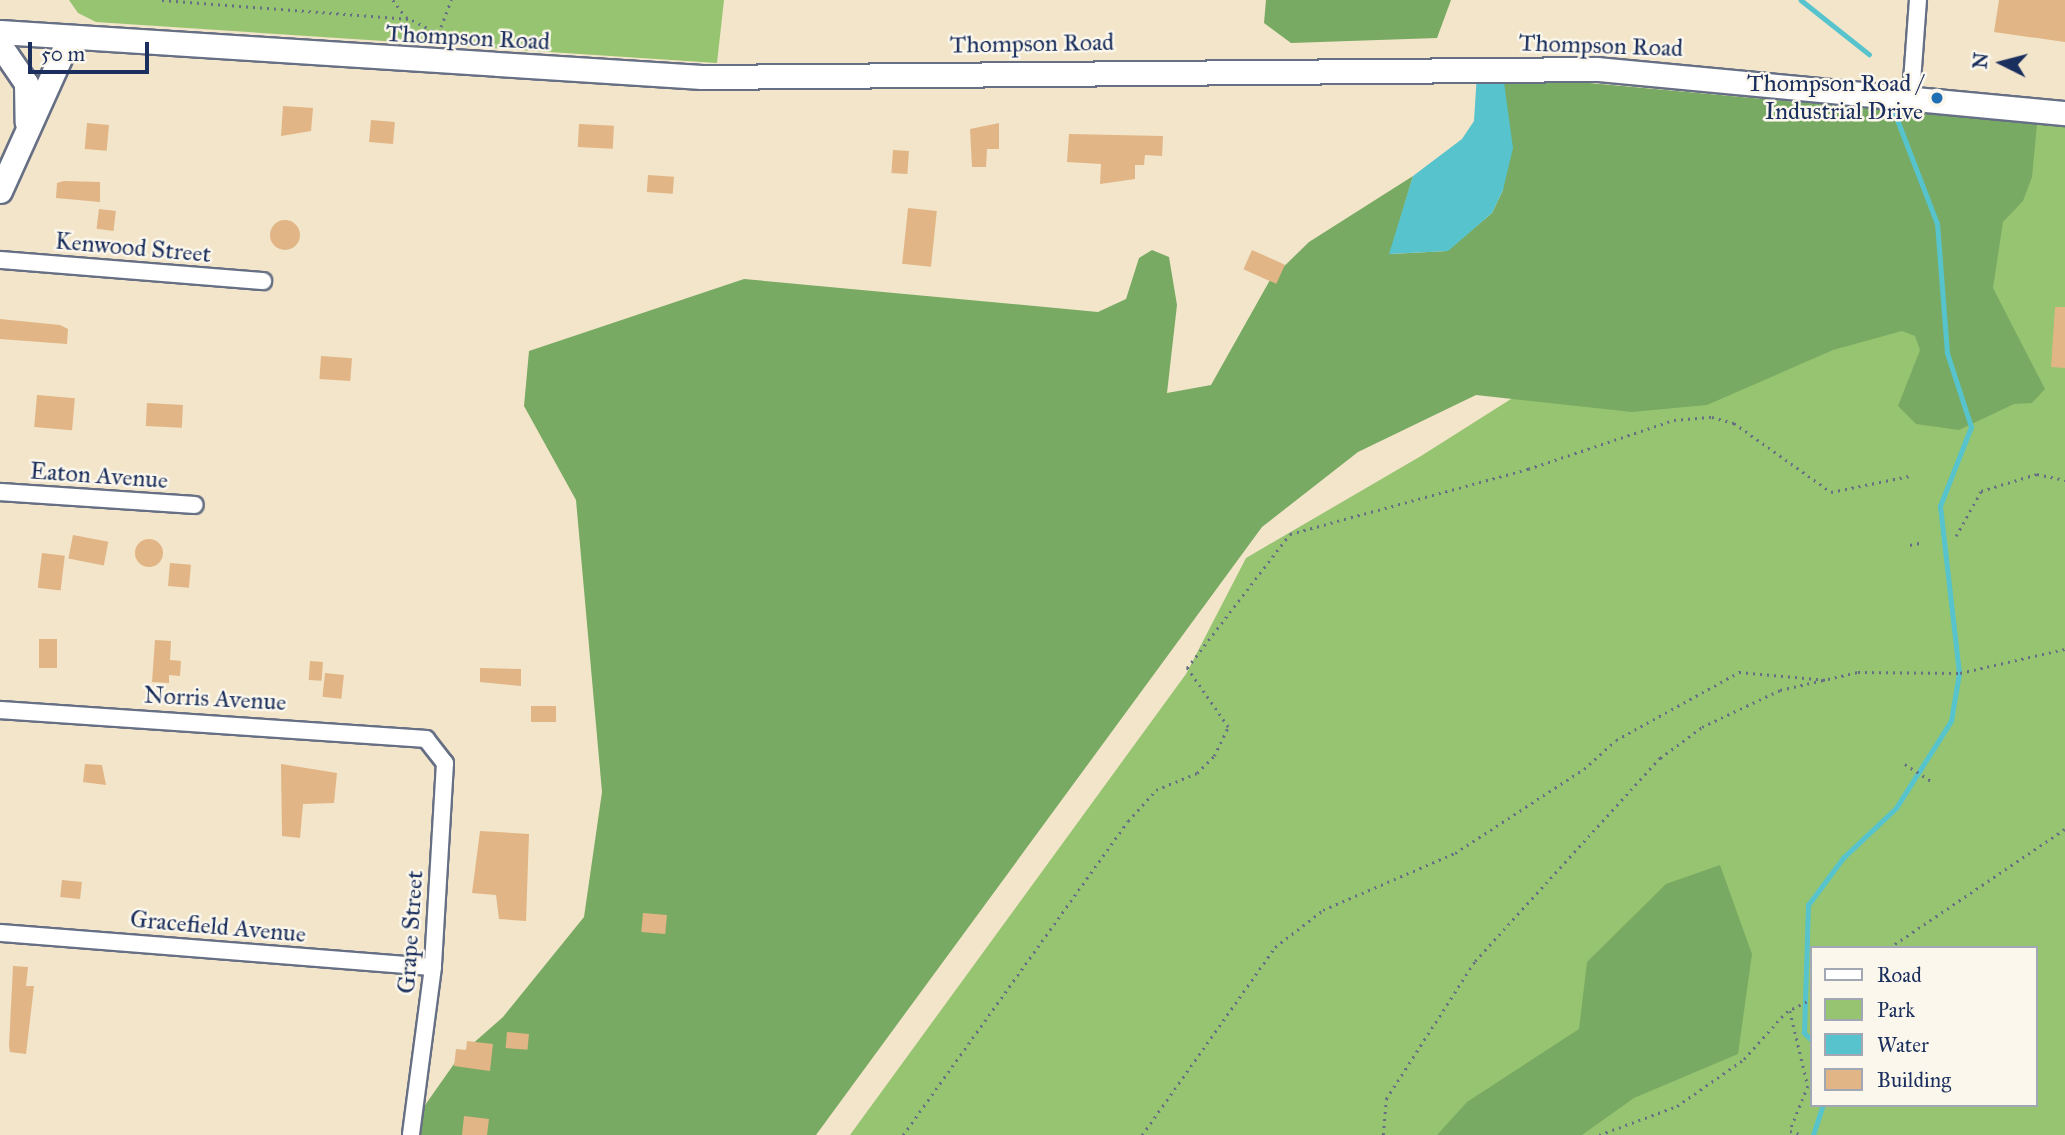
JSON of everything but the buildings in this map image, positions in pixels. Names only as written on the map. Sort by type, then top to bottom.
[{"type":"main road","name":"Thompson Road","points":[[0,32],[427,62],[702,77],[1597,69],[1911,95],[2065,113]]},
{"type":"main road","points":[[0,191],[69,38]]},
{"type":"main road","points":[[0,45],[21,69],[29,99],[17,155]]},
{"type":"street","points":[[1911,95],[1918,0]]},
{"type":"street","name":"Kenwood Street","points":[[0,260],[263,281]]},
{"type":"street","name":"Eaton Avenue","points":[[0,492],[195,505]]},
{"type":"street","name":"Norris Avenue","points":[[0,710],[426,739]]},
{"type":"street","name":"Grape Street","points":[[411,1135],[433,967],[445,763],[426,739]]},
{"type":"street","name":"Gracefield Avenue","points":[[0,933],[433,967]]},
{"type":"path","points":[[162,0],[410,19]]},
{"type":"path","points":[[393,0],[410,19],[438,34]]},
{"type":"path","points":[[427,62],[451,0]]},
{"type":"path","points":[[903,1135],[1128,821],[1156,790],[1197,773],[1214,756],[1228,727],[1187,668],[1290,534],[1686,419],[1734,423],[1831,492],[1909,477]]},
{"type":"path","points":[[1956,536],[1982,491],[2037,474],[2065,480]]},
{"type":"path","points":[[1910,545],[1924,542]]},
{"type":"path","points":[[1946,675],[2065,649]]},
{"type":"path","points":[[1383,1135],[1386,1099],[1416,1044],[1475,961],[1629,785],[1702,727],[1780,690],[1892,670],[1959,673]]},
{"type":"path","points":[[1142,1135],[1275,947],[1324,910],[1455,853],[1584,769],[1626,734],[1739,672],[1828,680]]},
{"type":"path","points":[[1905,764],[1933,782]]},
{"type":"path","points":[[1892,946],[2065,829]]},
{"type":"path","points":[[1599,1135],[1677,1106],[1744,1059],[1790,1010],[1810,999]]},
{"type":"path","points":[[1790,1010],[1808,1086],[1793,1134],[1803,1135]]},
{"type":"green space","points":[[69,0],[724,0],[717,63],[96,22],[78,13]]},
{"type":"green space","points":[[1266,0],[1451,0],[1437,38],[1291,43],[1264,23]]},
{"type":"green space","points":[[1503,75],[2037,124],[2032,177],[2023,201],[2003,222],[1993,288],[2045,389],[2032,403],[2014,404],[1959,430],[1916,424],[1898,406],[1920,350],[1915,336],[1902,331],[1833,350],[1707,405],[1632,412],[1476,395],[1358,452],[1262,527],[816,1135],[404,1135],[461,1054],[503,1017],[584,917],[602,792],[576,500],[524,406],[529,351],[744,279],[1098,312],[1126,299],[1139,258],[1152,250],[1169,257],[1177,305],[1167,393],[1211,385],[1270,280],[1309,242],[1413,176],[1390,254],[1447,251],[1492,213],[1503,190]]},
{"type":"green space","points":[[1964,112],[2065,124],[2065,1135],[850,1135],[1186,674],[1246,558],[1421,456]]},
{"type":"green space","points":[[1720,865],[1752,954],[1738,1054],[1634,1098],[1582,1135],[1437,1135],[1467,1102],[1579,1029],[1587,962],[1666,884]]},
{"type":"water","points":[[1477,73],[1503,75],[1513,148],[1503,190],[1492,213],[1448,251],[1389,254],[1413,176],[1462,139],[1474,121]]},
{"type":"waterway","points":[[1801,0],[1869,54]]},
{"type":"waterway","points":[[1810,1039],[1804,1033],[1808,905],[1843,858],[1896,808],[1951,721],[1959,673],[1940,506],[1971,427],[1947,353],[1937,224],[1892,107]]},
{"type":"waterway","points":[[1813,1135],[1822,1107]]},
{"type":"place","name":"Thompson Road / Industrial Drive","points":[[1937,98]]}]
